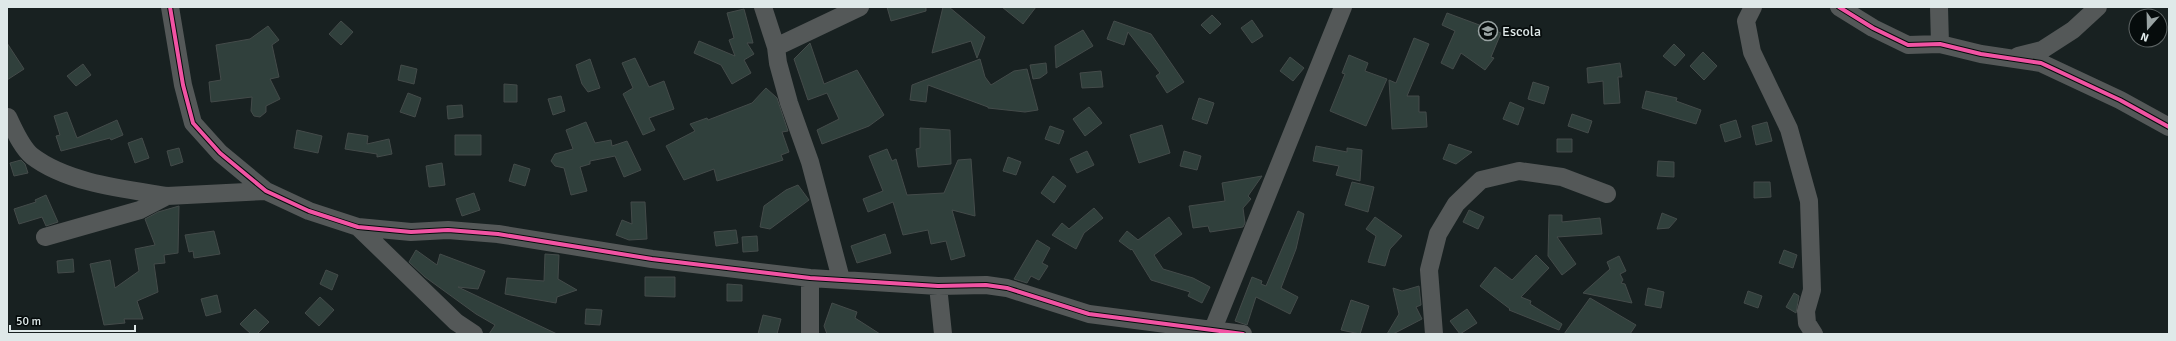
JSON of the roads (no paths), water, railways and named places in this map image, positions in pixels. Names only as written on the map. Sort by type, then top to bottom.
[{"type":"street","points":[[170,7],[183,85],[193,123],[220,153],[266,191],[309,211],[358,227],[411,232],[448,230],[498,234],[652,259],[810,278],[938,286],[986,285],[1007,288],[1089,314],[1212,332],[1243,334]]},
{"type":"street","points":[[763,7],[776,47],[778,63],[787,97],[810,162],[841,279]]},
{"type":"street","points":[[776,47],[860,7]]},
{"type":"street","points":[[1212,332],[1343,7]]},
{"type":"street","points":[[1753,7],[1746,21],[1752,52],[1789,129],[1809,201],[1812,290],[1806,312],[1807,323],[1814,334]]},
{"type":"street","points":[[1839,7],[1873,28],[1908,44],[1940,44],[1981,54],[2041,63],[2067,74],[2169,127]]},
{"type":"street","points":[[1939,7],[1940,44]]},
{"type":"street","points":[[2013,58],[2042,50],[2072,30],[2098,7]]},
{"type":"street","points":[[8,116],[19,139],[31,155],[61,172],[114,187],[167,196],[266,191]]},
{"type":"street","points":[[1434,334],[1429,270],[1438,234],[1456,204],[1481,180],[1519,171],[1562,178],[1606,194]]},
{"type":"street","points":[[45,237],[140,210],[167,196]]},
{"type":"street","points":[[358,227],[456,322],[474,334]]},
{"type":"street","points":[[810,278],[810,334]]},
{"type":"street","points":[[938,286],[943,334]]},
{"type":"place","name":"Escola","points":[[1488,31]]}]
